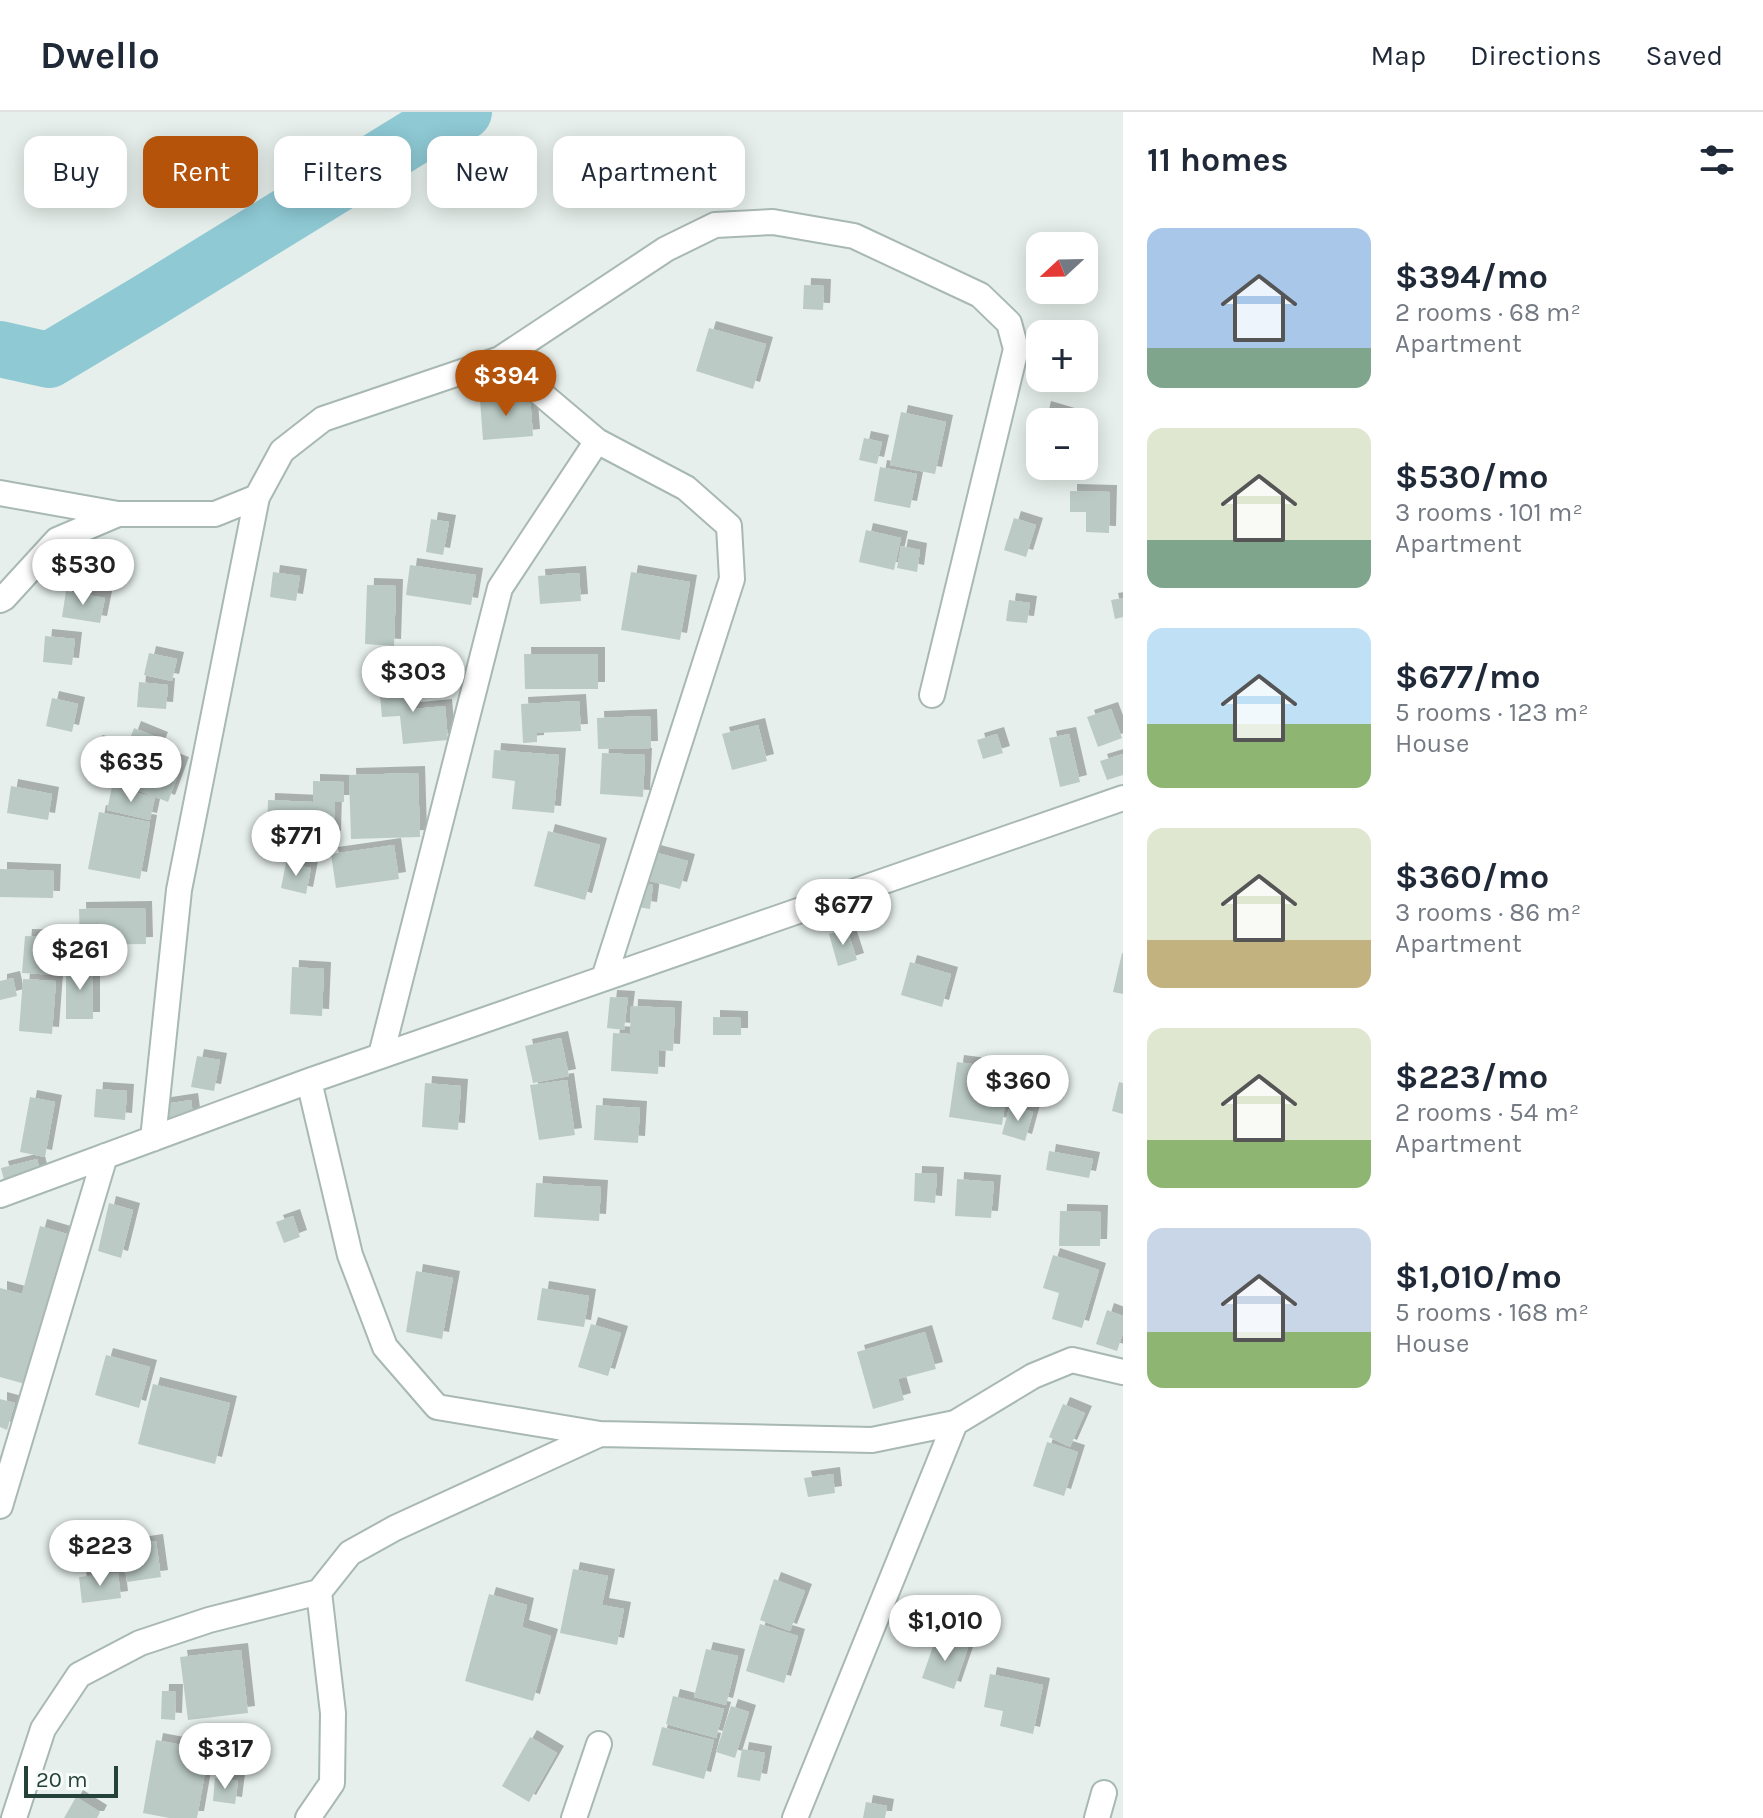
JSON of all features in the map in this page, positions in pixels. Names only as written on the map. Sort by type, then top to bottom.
[{"type":"street","points":[[153,1139],[179,890],[257,497],[282,451],[323,419],[500,359],[666,249],[715,225],[773,222],[854,236],[980,295],[1009,323],[1016,349],[932,695]]},
{"type":"street","points":[[500,359],[597,441],[686,488],[729,526],[732,579],[604,978]]},
{"type":"street","points":[[381,1055],[500,588],[597,441]]},
{"type":"street","points":[[0,493],[118,514],[215,514],[257,497]]},
{"type":"street","points":[[1,606],[57,540],[118,514]]},
{"type":"street","points":[[0,1195],[381,1055],[1123,798]]},
{"type":"street","points":[[309,1081],[350,1255],[385,1347],[437,1407],[600,1434],[872,1440],[955,1423],[1033,1376],[1072,1360],[1123,1372]]},
{"type":"street","points":[[0,1506],[105,1156]]},
{"type":"street","points":[[795,1818],[955,1423]]},
{"type":"street","points":[[14,1818],[43,1729],[79,1675],[140,1643],[209,1620],[319,1592],[350,1553],[395,1528],[600,1434]]},
{"type":"street","points":[[308,1818],[332,1783],[333,1713],[319,1592]]},
{"type":"street","points":[[574,1818],[599,1744]]},
{"type":"street","points":[[1097,1818],[1104,1793]]},
{"type":"building","points":[[804,285],[824,286],[823,310],[803,309]]},
{"type":"building","points":[[709,328],[766,344],[753,389],[696,371]]},
{"type":"building","points":[[530,396],[533,436],[483,440],[480,400]]},
{"type":"building","points":[[901,412],[946,422],[935,474],[890,465]]},
{"type":"building","points":[[864,438],[882,442],[877,464],[859,460]]},
{"type":"building","points":[[880,467],[917,474],[910,508],[874,501]]},
{"type":"building","points":[[1070,491],[1110,492],[1109,533],[1086,532],[1086,512],[1070,512]]},
{"type":"building","points":[[1014,518],[1036,525],[1026,557],[1004,550]]},
{"type":"building","points":[[431,519],[449,522],[443,555],[426,552]]},
{"type":"building","points":[[866,530],[901,538],[894,570],[859,562]]},
{"type":"building","points":[[901,546],[920,550],[917,572],[897,568]]},
{"type":"building","points":[[410,565],[476,575],[471,605],[406,595]]},
{"type":"building","points":[[273,572],[300,576],[296,601],[270,597]]},
{"type":"building","points":[[631,572],[690,582],[680,640],[621,630]]},
{"type":"building","points":[[579,573],[581,601],[540,604],[538,576]]},
{"type":"building","points":[[367,585],[396,586],[394,646],[365,644]]},
{"type":"building","points":[[66,591],[105,598],[100,623],[62,617]]},
{"type":"building","points":[[1123,598],[1123,617],[1115,619],[1111,600]]},
{"type":"building","points":[[1009,600],[1030,603],[1027,623],[1006,621]]},
{"type":"building","points":[[45,636],[75,639],[72,665],[43,662]]},
{"type":"building","points":[[149,653],[177,659],[172,681],[144,675]]},
{"type":"building","points":[[524,654],[598,654],[598,689],[525,689]]},
{"type":"building","points":[[412,681],[414,709],[445,706],[448,740],[403,744],[400,716],[382,717],[379,684]]},
{"type":"building","points":[[139,682],[168,685],[166,709],[137,707]]},
{"type":"building","points":[[52,698],[78,704],[72,732],[46,726]]},
{"type":"building","points":[[579,701],[581,731],[537,733],[537,742],[523,743],[521,704]]},
{"type":"building","points":[[1111,709],[1122,738],[1098,747],[1087,717]]},
{"type":"building","points":[[650,716],[651,748],[598,749],[597,718]]},
{"type":"building","points":[[758,725],[767,761],[732,770],[722,734]]},
{"type":"building","points":[[134,728],[161,739],[155,754],[182,764],[168,802],[114,781]]},
{"type":"building","points":[[997,734],[1003,753],[983,759],[977,740]]},
{"type":"building","points":[[1069,734],[1080,782],[1060,787],[1049,738]]},
{"type":"building","points":[[95,742],[115,746],[110,770],[90,766]]},
{"type":"building","points":[[494,750],[559,755],[554,813],[512,809],[515,781],[492,778]]},
{"type":"building","points":[[602,753],[645,755],[643,797],[600,794]]},
{"type":"building","points":[[1123,754],[1123,775],[1107,780],[1100,761]]},
{"type":"building","points":[[418,773],[420,837],[351,839],[349,775]]},
{"type":"building","points":[[313,781],[344,782],[344,802],[335,802],[334,838],[267,836],[268,800],[313,802]]},
{"type":"building","points":[[11,786],[52,794],[48,820],[7,813]]},
{"type":"building","points":[[112,787],[155,797],[150,820],[107,810]]},
{"type":"building","points":[[99,812],[150,822],[140,879],[88,869]]},
{"type":"building","points":[[548,831],[600,845],[585,900],[534,886]]},
{"type":"building","points":[[394,845],[399,879],[336,888],[331,854]]},
{"type":"building","points":[[642,849],[688,861],[680,889],[635,877]]},
{"type":"building","points":[[286,863],[311,868],[306,894],[281,888]]},
{"type":"building","points":[[0,869],[54,871],[53,898],[0,897]]},
{"type":"building","points":[[634,882],[653,885],[650,909],[631,906]]},
{"type":"building","points":[[145,908],[146,944],[80,945],[79,909]]},
{"type":"building","points":[[847,929],[857,960],[838,966],[829,934]]},
{"type":"building","points":[[25,936],[58,937],[56,975],[22,973]]},
{"type":"building","points":[[1123,953],[1123,994],[1113,992]]},
{"type":"building","points":[[910,962],[951,974],[942,1007],[901,995]]},
{"type":"building","points":[[66,964],[93,964],[93,1019],[66,1019]]},
{"type":"building","points":[[292,967],[324,969],[322,1016],[290,1014]]},
{"type":"building","points":[[13,978],[17,996],[0,1000],[0,981]]},
{"type":"building","points":[[23,979],[56,981],[52,1034],[19,1031]]},
{"type":"building","points":[[610,997],[628,998],[624,1030],[607,1028]]},
{"type":"building","points":[[631,1006],[675,1008],[673,1051],[659,1050],[658,1074],[611,1071],[613,1033],[630,1034]]},
{"type":"building","points":[[713,1017],[741,1018],[741,1035],[713,1035]]},
{"type":"building","points":[[561,1038],[569,1076],[533,1083],[525,1046]]},
{"type":"building","points":[[197,1056],[220,1060],[214,1091],[191,1087]]},
{"type":"building","points":[[957,1062],[1010,1069],[1002,1125],[949,1117]]},
{"type":"building","points":[[567,1080],[575,1135],[539,1140],[530,1085]]},
{"type":"building","points":[[1119,1082],[1123,1083],[1123,1114],[1112,1111]]},
{"type":"building","points":[[425,1083],[461,1086],[458,1130],[422,1127]]},
{"type":"building","points":[[96,1089],[127,1091],[125,1120],[94,1117]]},
{"type":"building","points":[[30,1097],[55,1102],[45,1157],[20,1152]]},
{"type":"building","points":[[191,1100],[194,1122],[161,1127],[158,1105]]},
{"type":"building","points":[[596,1105],[640,1108],[638,1143],[594,1140]]},
{"type":"building","points":[[1010,1105],[1033,1112],[1025,1141],[1002,1134]]},
{"type":"building","points":[[1049,1151],[1093,1159],[1089,1178],[1046,1170]]},
{"type":"building","points":[[37,1159],[42,1179],[6,1188],[1,1168]]},
{"type":"building","points":[[915,1173],[937,1174],[935,1203],[914,1201]]},
{"type":"building","points":[[957,1179],[994,1182],[991,1218],[955,1216]]},
{"type":"building","points":[[536,1183],[601,1187],[599,1221],[534,1217]]},
{"type":"building","points":[[109,1203],[133,1210],[121,1258],[98,1251]]},
{"type":"building","points":[[1060,1211],[1101,1212],[1100,1246],[1059,1246]]},
{"type":"building","points":[[293,1216],[300,1237],[284,1243],[276,1222]]},
{"type":"building","points":[[40,1226],[67,1234],[25,1384],[0,1377],[0,1288],[22,1294]]},
{"type":"building","points":[[1053,1255],[1099,1270],[1082,1328],[1052,1319],[1059,1293],[1043,1288]]},
{"type":"building","points":[[416,1271],[453,1278],[442,1339],[406,1332]]},
{"type":"building","points":[[542,1288],[589,1296],[584,1327],[537,1320]]},
{"type":"building","points":[[1107,1310],[1123,1316],[1123,1333],[1117,1351],[1096,1344]]},
{"type":"building","points":[[591,1324],[621,1333],[608,1376],[578,1367]]},
{"type":"building","points":[[925,1332],[936,1369],[898,1379],[904,1400],[873,1409],[857,1352]]},
{"type":"building","points":[[106,1355],[150,1367],[139,1408],[95,1395]]},
{"type":"building","points":[[153,1384],[230,1403],[215,1464],[138,1444]]},
{"type":"building","points":[[0,1399],[15,1403],[7,1430],[0,1427]]},
{"type":"building","points":[[1063,1404],[1085,1413],[1070,1447],[1049,1437]]},
{"type":"building","points":[[1047,1442],[1078,1452],[1064,1496],[1033,1486]]},
{"type":"building","points":[[833,1474],[835,1493],[808,1497],[804,1478]]},
{"type":"building","points":[[156,1541],[161,1577],[127,1582],[122,1546]]},
{"type":"building","points":[[573,1569],[608,1576],[602,1605],[624,1609],[617,1645],[560,1633]]},
{"type":"building","points":[[118,1573],[121,1598],[82,1603],[79,1577]]},
{"type":"building","points":[[774,1579],[805,1591],[790,1631],[760,1620]]},
{"type":"building","points":[[489,1594],[527,1605],[522,1627],[551,1636],[533,1701],[465,1681]]},
{"type":"building","points":[[760,1624],[798,1636],[784,1683],[746,1671]]},
{"type":"building","points":[[936,1638],[968,1648],[954,1689],[922,1678]]},
{"type":"building","points":[[706,1649],[738,1656],[726,1705],[694,1697]]},
{"type":"building","points":[[241,1650],[248,1713],[188,1720],[180,1657]]},
{"type":"building","points":[[990,1674],[1043,1685],[1033,1734],[1000,1726],[1003,1711],[984,1707]]},
{"type":"building","points":[[162,1691],[176,1691],[175,1720],[161,1719]]},
{"type":"building","points":[[673,1696],[724,1709],[716,1738],[666,1724]]},
{"type":"building","points":[[731,1706],[749,1712],[735,1758],[716,1752]]},
{"type":"building","points":[[662,1727],[714,1740],[704,1779],[652,1765]]},
{"type":"building","points":[[530,1737],[557,1753],[529,1802],[502,1786]]},
{"type":"building","points":[[156,1740],[209,1750],[197,1818],[169,1818],[143,1813]]},
{"type":"building","points":[[742,1749],[765,1753],[760,1781],[737,1777]]},
{"type":"building","points":[[215,1778],[238,1781],[235,1804],[213,1801]]},
{"type":"building","points":[[76,1797],[100,1812],[97,1818],[64,1818]]},
{"type":"building","points":[[866,1802],[887,1806],[885,1818],[863,1818]]},
{"type":"waterway","points":[[0,349],[49,360],[449,116],[464,112]]}]
